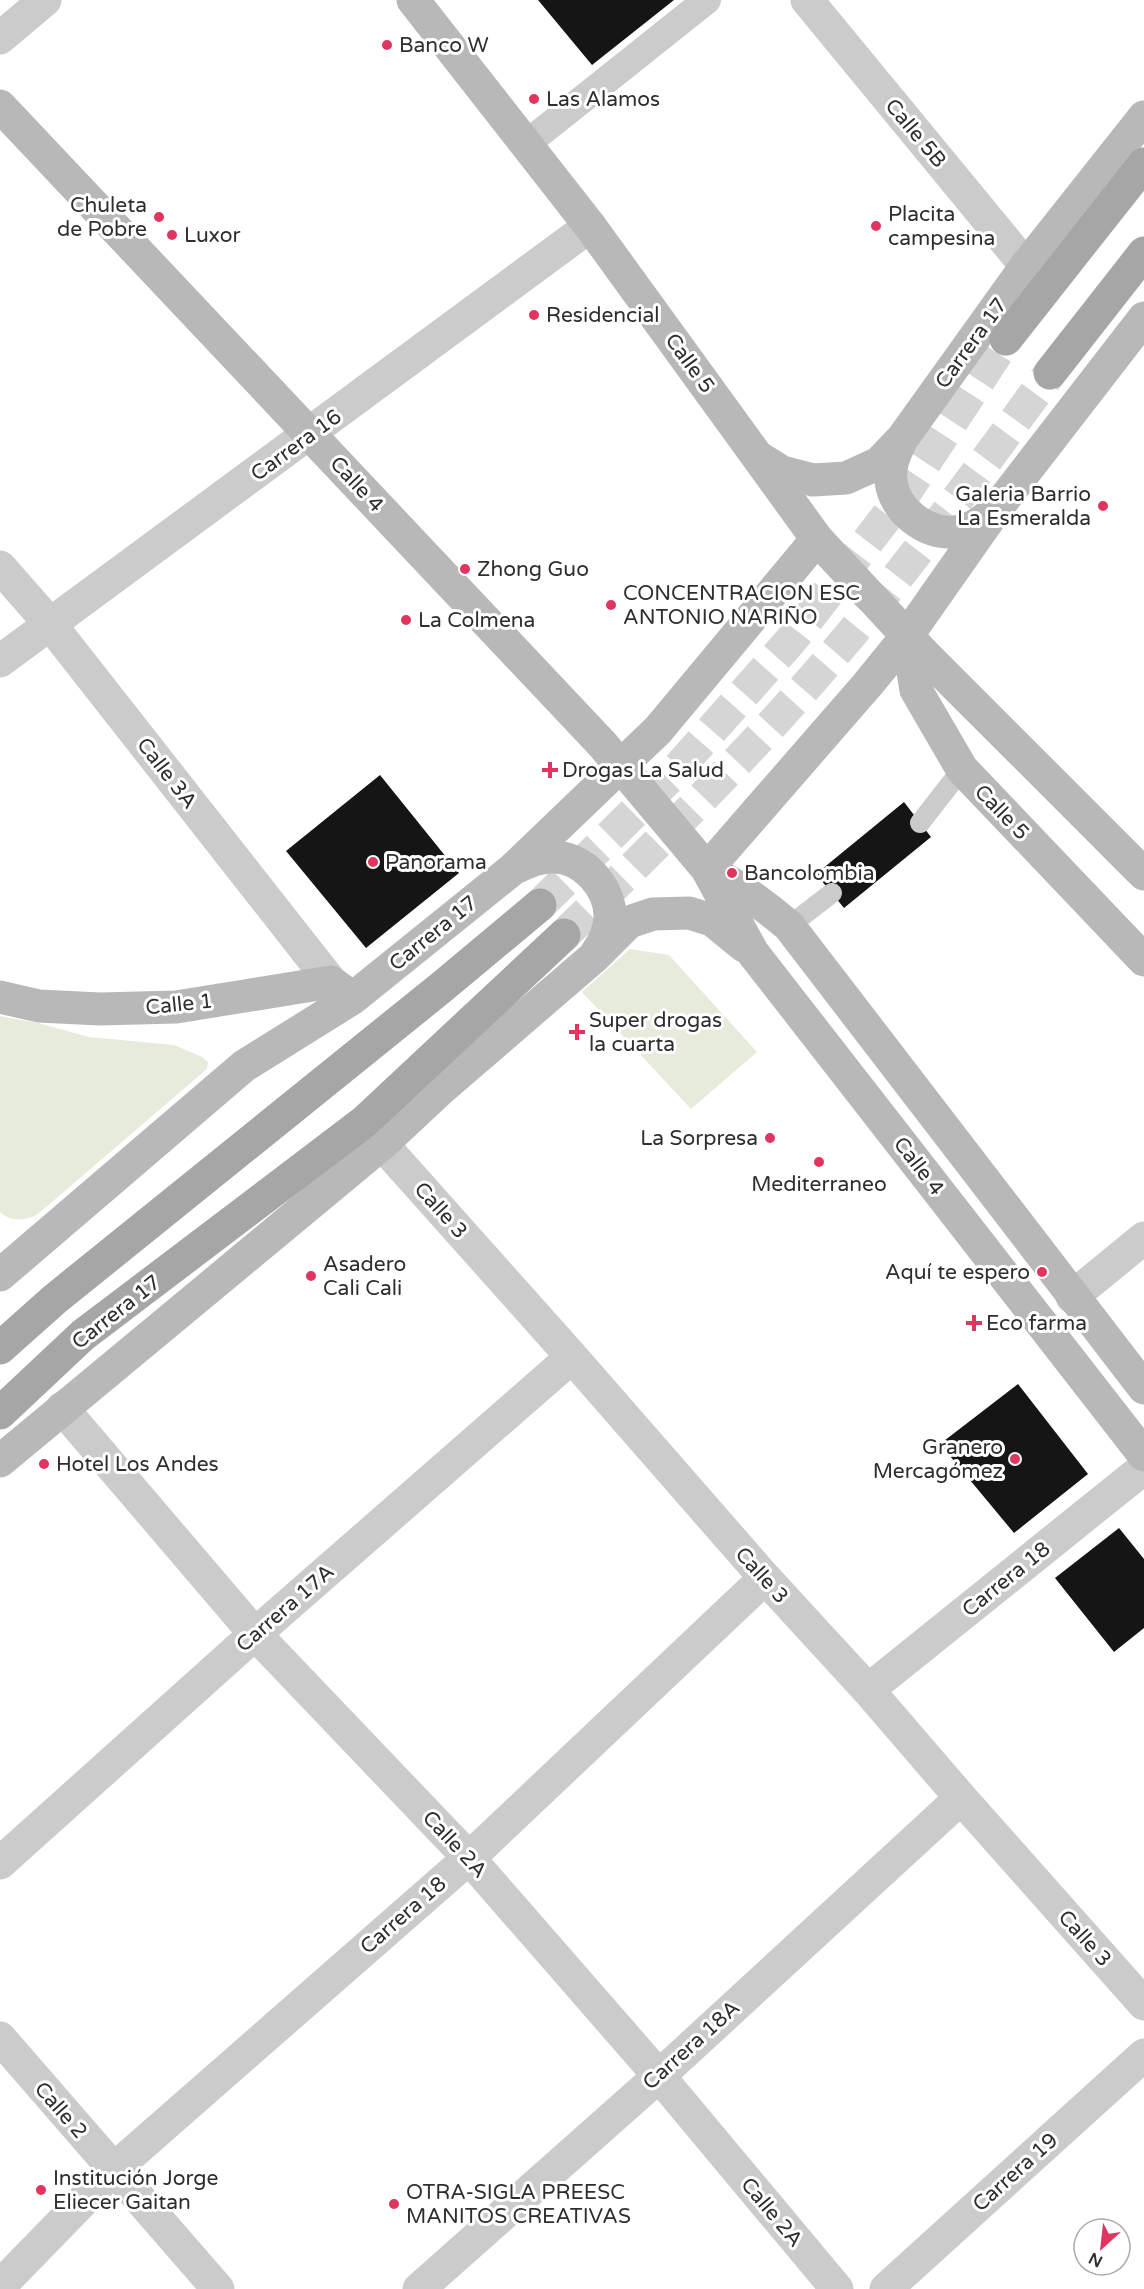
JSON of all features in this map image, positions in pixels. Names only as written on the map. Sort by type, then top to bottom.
[{"type":"main road","name":"Calle 5","points":[[413,0],[591,226],[817,539],[907,636],[1144,874]]},
{"type":"main road","name":"Calle 4","points":[[0,106],[603,745],[707,869],[753,953],[1144,1455]]},
{"type":"main road","name":"Carrera 17","points":[[754,454],[782,472],[813,480],[846,478],[879,463],[902,439],[1026,266],[1144,117]]},
{"type":"main road","name":"Carrera 17","points":[[1006,339],[1144,164]]},
{"type":"main road","points":[[1050,373],[1144,254]]},
{"type":"main road","points":[[707,869],[907,636],[994,512],[1144,318]]},
{"type":"main road","points":[[902,439],[893,459],[891,481],[898,502],[913,519],[933,530],[955,532],[976,526],[994,512]]},
{"type":"main road","name":"Carrera 17","points":[[0,1275],[244,1066],[342,990],[513,869],[658,730],[817,539]]},
{"type":"main road","name":"Calle 5","points":[[907,636],[916,690],[962,769],[1144,960]]},
{"type":"main road","points":[[513,869],[533,859],[555,856],[577,862],[594,876],[606,895],[610,916],[606,939],[594,957]]},
{"type":"main road","name":"Calle 4","points":[[707,869],[731,881],[789,926],[1144,1388]]},
{"type":"main road","points":[[0,1348],[55,1299],[540,905]]},
{"type":"main road","points":[[0,1461],[382,1144],[450,1081],[594,957],[629,922],[653,914],[673,913],[712,920],[753,953]]},
{"type":"main road","name":"Carrera 17","points":[[0,1413],[82,1335],[364,1122],[564,935]]},
{"type":"main road","name":"Calle 1","points":[[0,997],[49,1006],[100,1009],[176,1007],[342,990]]},
{"type":"street","points":[[0,38],[45,0]]},
{"type":"street","points":[[525,145],[706,0]]},
{"type":"street","name":"Calle 5B","points":[[807,0],[1026,266]]},
{"type":"street","name":"Carrera 16","points":[[0,662],[591,226]]},
{"type":"street","name":"Calle 3A","points":[[0,567],[50,624],[342,990]]},
{"type":"street","name":"Calle 3","points":[[382,1144],[1144,2004]]},
{"type":"street","points":[[1072,1297],[1144,1238]]},
{"type":"street","name":"Carrera 17A","points":[[0,1863],[255,1634],[572,1357]]},
{"type":"street","name":"Calle 2A","points":[[62,1408],[255,1634],[469,1858],[658,2076],[837,2289]]},
{"type":"street","name":"Carrera 18","points":[[868,1690],[1144,1468]]},
{"type":"street","name":"Carrera 18","points":[[0,2286],[113,2170],[469,1858],[765,1578]]},
{"type":"street","name":"Carrera 18A","points":[[419,2289],[658,2076],[961,1798]]},
{"type":"street","name":"Calle 2","points":[[0,2038],[218,2289]]},
{"type":"street","name":"Carrera 19","points":[[886,2289],[1144,2055]]},
{"type":"lane","points":[[920,823],[962,769]]},
{"type":"lane","points":[[789,926],[832,893]]},
{"type":"shaded area","points":[[630,949],[669,955],[757,1052],[691,1109],[582,992]]},
{"type":"shaded area","points":[[0,1016],[38,1023],[89,1037],[174,1045],[202,1057],[208,1062],[207,1069],[38,1214],[23,1219],[8,1218],[0,1212]]},
{"type":"building","points":[[538,0],[674,0],[592,65]]},
{"type":"building","name":"Panorama","points":[[380,775],[459,873],[366,948],[286,851]]},
{"type":"building","points":[[904,802],[931,837],[844,908],[816,874]]},
{"type":"building","name":"Granero Mercagómez","points":[[1018,1384],[1088,1474],[1014,1533],[940,1444]]},
{"type":"building","points":[[1119,1528],[1144,1559],[1144,1628],[1114,1652],[1055,1578]]},
{"type":"tunnel","points":[[540,905],[671,776],[793,638],[905,493],[1006,339]]},
{"type":"tunnel","points":[[564,935],[729,770],[823,667],[911,559],[1050,373]]},
{"type":"place","name":"Banco W","points":[[387,45]]},
{"type":"place","name":"Las Alamos","points":[[534,99]]},
{"type":"place","name":"Chuleta de Pobre","points":[[159,217]]},
{"type":"place","name":"Placita campesina","points":[[876,226]]},
{"type":"place","name":"Luxor","points":[[172,235]]},
{"type":"place","name":"Residencial","points":[[534,315]]},
{"type":"place","name":"Galeria Barrio La Esmeralda","points":[[1103,506]]},
{"type":"place","name":"Zhong Guo","points":[[465,569]]},
{"type":"place","name":"CONCENTRACION ESC ANTONIO NARIÑO","points":[[611,605]]},
{"type":"place","name":"La Colmena","points":[[406,620]]},
{"type":"place","name":"Drogas La Salud","points":[[550,770]]},
{"type":"place","name":"Panorama","points":[[373,862]]},
{"type":"place","name":"Bancolombia","points":[[732,873]]},
{"type":"place","name":"Super drogas la cuarta","points":[[577,1032]]},
{"type":"place","name":"La Sorpresa","points":[[770,1138]]},
{"type":"place","name":"Mediterraneo","points":[[819,1162]]},
{"type":"place","name":"Aquí te espero","points":[[1042,1272]]},
{"type":"place","name":"Asadero Cali Cali","points":[[311,1276]]},
{"type":"place","name":"Eco farma","points":[[974,1323]]},
{"type":"place","name":"Granero Mercagómez","points":[[1015,1459]]},
{"type":"place","name":"Hotel Los Andes","points":[[44,1464]]},
{"type":"place","name":"Institución Jorge Eliecer Gaitan","points":[[41,2190]]},
{"type":"place","name":"OTRA-SIGLA PREESC MANITOS CREATIVAS","points":[[394,2204]]}]
